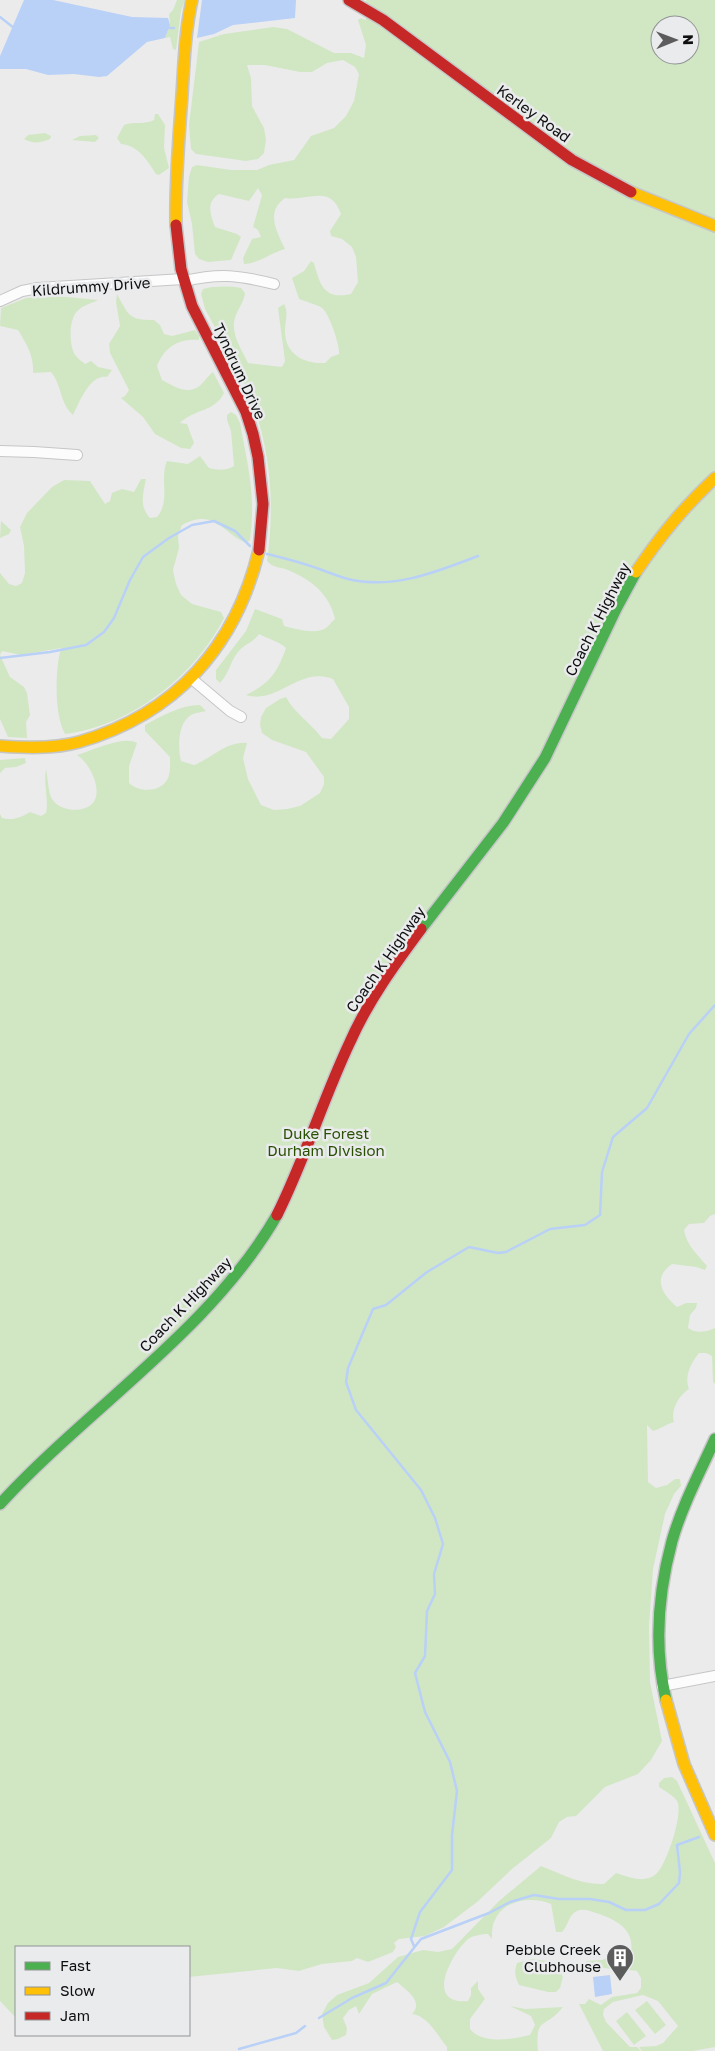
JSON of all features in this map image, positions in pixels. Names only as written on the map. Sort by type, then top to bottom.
[{"type":"street","name":"Tyndrum Drive","points":[[0,746],[54,746],[95,737],[151,711],[192,679],[226,637],[245,598],[260,546],[262,505],[259,458],[247,415],[199,320],[184,280],[177,238],[177,184],[184,62],[192,0]]},
{"type":"street","name":"Kerley Road","points":[[350,0],[383,20],[556,149],[592,172],[627,191],[715,226]]},
{"type":"street","name":"Kildrummy Drive","points":[[0,301],[22,291],[38,288],[184,280],[231,275],[274,284]]},
{"type":"street","points":[[0,451],[77,455]]},
{"type":"street","name":"Coach K Highway","points":[[0,1504],[92,1414],[175,1339],[229,1284],[252,1254],[282,1205],[339,1064],[376,993],[502,825],[527,788],[555,738],[627,587],[650,549],[691,499],[715,478]]},
{"type":"street","points":[[192,679],[230,711],[241,717]]},
{"type":"street","points":[[715,1439],[685,1504],[672,1542],[666,1566],[659,1631],[662,1686],[668,1716],[682,1760],[715,1835]]},
{"type":"street","points":[[662,1686],[715,1676]]},
{"type":"green space","points":[[177,0],[185,0],[181,11],[176,50],[173,49],[170,37],[165,38],[170,25],[169,14]]},
{"type":"green space","name":"Duke Forest Durham Division","points":[[366,0],[715,0],[715,1214],[710,1216],[704,1223],[689,1224],[684,1230],[690,1245],[707,1266],[705,1270],[672,1264],[662,1275],[661,1286],[667,1297],[677,1307],[686,1303],[697,1303],[696,1308],[690,1315],[688,1328],[702,1332],[715,1328],[715,1384],[713,1382],[712,1356],[706,1353],[699,1353],[689,1370],[687,1379],[689,1389],[679,1399],[674,1408],[674,1422],[653,1431],[647,1425],[648,1482],[656,1488],[667,1485],[675,1479],[680,1479],[681,1486],[674,1494],[665,1514],[653,1569],[649,1626],[650,1682],[662,1741],[651,1760],[638,1774],[605,1787],[576,1816],[567,1817],[559,1822],[551,1838],[512,1869],[477,1902],[444,1927],[425,1936],[399,1939],[394,1943],[396,1947],[393,1952],[368,1962],[357,1958],[352,1961],[322,1964],[299,1971],[277,1968],[190,1977],[190,1946],[15,1946],[15,2017],[0,2001],[0,814],[2,818],[13,819],[30,812],[41,816],[46,813],[46,769],[50,793],[55,803],[65,808],[76,810],[87,808],[95,800],[96,786],[87,764],[77,755],[116,742],[131,741],[137,743],[129,766],[129,783],[138,788],[148,790],[159,787],[167,780],[170,769],[170,757],[145,731],[145,725],[178,709],[193,705],[200,705],[206,711],[191,715],[183,724],[179,743],[181,761],[194,765],[232,745],[247,743],[243,758],[248,779],[261,805],[274,810],[287,809],[300,806],[320,793],[324,784],[324,777],[306,752],[272,740],[262,733],[260,725],[261,717],[266,708],[286,697],[289,703],[322,738],[331,739],[349,719],[349,707],[333,679],[321,676],[310,677],[268,695],[258,697],[246,695],[261,686],[272,676],[286,648],[259,634],[238,652],[220,683],[216,679],[216,670],[246,631],[255,609],[282,619],[284,626],[305,631],[322,630],[335,619],[328,602],[318,588],[304,578],[274,566],[267,561],[271,497],[262,435],[249,394],[205,309],[201,294],[203,289],[212,287],[241,288],[245,293],[234,321],[234,328],[237,340],[248,363],[282,367],[285,361],[278,308],[284,304],[287,314],[286,339],[292,352],[310,362],[325,363],[331,357],[339,354],[334,330],[322,308],[299,299],[292,278],[304,271],[311,261],[314,263],[321,284],[329,293],[335,295],[351,294],[358,282],[356,257],[352,247],[342,239],[331,236],[330,231],[341,214],[331,199],[325,196],[285,198],[275,209],[274,222],[285,249],[255,262],[244,264],[243,258],[252,239],[261,237],[258,230],[253,227],[262,195],[258,188],[249,201],[219,194],[212,201],[210,209],[215,227],[241,237],[231,260],[208,262],[199,259],[195,254],[192,224],[187,202],[189,177],[192,167],[197,165],[231,170],[257,170],[269,165],[294,160],[311,136],[334,128],[346,116],[354,101],[359,74],[355,67],[343,60],[327,63],[312,72],[300,72],[265,65],[247,65],[251,78],[252,106],[264,128],[266,140],[264,153],[258,159],[246,161],[196,154],[191,149],[189,125],[199,42],[224,34],[273,27],[287,29],[334,53],[351,53],[364,58],[366,45],[358,20],[361,18],[366,20]]},
{"type":"green space","points":[[155,114],[158,114],[165,125],[164,148],[169,168],[159,175],[156,174],[138,151],[121,144],[117,138],[124,125],[154,120]]},
{"type":"green space","points":[[45,133],[51,136],[50,139],[30,142],[24,139],[28,135]]},
{"type":"green space","points":[[96,135],[99,138],[95,142],[72,140],[80,136]]},
{"type":"green space","points":[[117,294],[127,312],[134,318],[154,320],[160,325],[164,334],[172,336],[195,330],[199,336],[199,340],[178,343],[168,349],[157,366],[162,380],[187,390],[198,387],[213,372],[224,393],[215,404],[186,418],[180,423],[187,424],[194,443],[190,449],[181,448],[155,434],[143,417],[121,398],[129,390],[110,353],[109,344],[120,326],[116,302]]},
{"type":"green space","points":[[56,296],[98,300],[82,307],[75,314],[71,329],[72,347],[76,356],[85,364],[91,361],[98,367],[112,370],[107,377],[101,377],[90,385],[73,415],[69,411],[55,377],[51,372],[33,373],[31,356],[18,330],[0,326],[1,308],[26,298]]},
{"type":"green space","points":[[231,412],[236,415],[240,423],[252,495],[250,540],[246,543],[210,520],[193,520],[182,525],[178,536],[179,548],[173,570],[176,584],[181,595],[192,604],[221,612],[224,618],[212,639],[178,678],[158,695],[114,721],[90,729],[65,734],[61,726],[57,704],[58,668],[61,648],[21,655],[2,651],[0,655],[0,573],[9,584],[16,586],[22,583],[25,573],[24,546],[20,527],[27,513],[52,487],[64,480],[90,481],[105,504],[110,501],[112,493],[122,489],[134,492],[141,479],[146,479],[143,500],[144,509],[150,518],[157,517],[163,504],[164,475],[167,461],[188,464],[200,456],[209,468],[222,470],[234,466],[231,431],[227,415]]},
{"type":"green space","points":[[1,521],[11,530],[9,534],[0,538]]},
{"type":"green space","points":[[0,655],[10,677],[24,687],[27,693],[30,715],[26,722],[27,738],[8,737],[0,719]]},
{"type":"green space","points":[[25,758],[26,763],[16,767],[5,768],[0,773],[0,760]]},
{"type":"green space","points":[[672,1777],[677,1781],[715,1863],[715,2047],[693,2051],[642,2051],[639,2047],[656,2046],[663,2043],[678,2026],[658,2001],[643,1995],[613,2002],[604,2009],[603,2015],[606,2022],[630,2047],[637,2047],[641,2051],[603,2051],[579,2004],[585,2004],[589,1999],[601,2005],[612,1997],[637,1993],[641,1988],[641,1978],[637,1971],[619,1971],[589,1966],[586,1961],[602,1960],[631,1952],[630,1937],[627,1931],[616,1922],[603,1915],[584,1910],[574,1913],[562,1932],[556,1932],[551,1904],[536,1900],[520,1901],[499,1913],[493,1924],[492,1939],[488,1934],[485,1934],[468,1939],[448,1968],[444,1988],[447,1996],[455,2000],[468,2001],[471,1995],[471,1988],[478,1981],[478,1989],[485,1999],[470,2019],[470,2029],[482,2037],[490,2039],[498,2040],[530,2035],[535,2025],[531,2016],[510,2006],[525,2009],[563,2007],[540,2027],[537,2040],[538,2051],[447,2051],[447,2047],[427,2022],[423,2018],[412,2014],[416,2005],[413,1996],[397,1982],[372,1994],[359,2014],[356,2006],[349,2010],[343,2018],[347,2028],[346,2035],[332,2040],[324,2027],[322,2014],[328,2003],[337,1995],[369,1983],[398,1957],[423,1950],[438,1952],[452,1949],[499,1901],[541,1866],[571,1878],[595,1884],[604,1884],[616,1873],[641,1879],[647,1879],[656,1874],[669,1851],[678,1816],[679,1807],[677,1801],[672,1795],[659,1787],[659,1783],[664,1778]]},
{"type":"green space","points":[[532,1959],[555,1962],[563,1977],[560,1988],[556,1992],[519,1985],[515,1974],[517,1963]]},
{"type":"green space","points":[[647,2001],[666,2025],[655,2034],[635,2010]]},
{"type":"green space","points":[[627,2012],[646,2036],[634,2045],[616,2021]]},
{"type":"water","points":[[24,0],[53,0],[132,17],[168,18],[170,25],[165,38],[147,42],[107,76],[48,75],[26,69],[0,69],[0,56]]},
{"type":"water","points":[[202,0],[296,0],[295,18],[233,25],[214,34],[197,38]]},
{"type":"water","points":[[610,1975],[612,1994],[595,1997],[593,1977]]},
{"type":"waterway","points":[[0,17],[14,28]]},
{"type":"waterway","points":[[166,28],[174,28]]},
{"type":"waterway","points":[[0,658],[50,652],[86,645],[104,632],[114,618],[130,580],[143,557],[169,538],[192,525],[214,521],[235,531],[250,546]]},
{"type":"waterway","points":[[267,554],[348,579],[365,582],[398,581],[414,578],[478,556]]},
{"type":"waterway","points":[[414,1946],[411,1939],[420,1912],[452,1870],[452,1835],[457,1791],[450,1762],[425,1712],[415,1673],[425,1656],[427,1611],[435,1594],[434,1574],[443,1544],[435,1518],[421,1490],[356,1410],[346,1382],[348,1368],[373,1309],[386,1305],[427,1272],[469,1247],[498,1253],[506,1252],[550,1229],[585,1225],[600,1215],[602,1172],[613,1137],[647,1108],[689,1034],[715,1005]]},
{"type":"waterway","points":[[319,2018],[352,1998],[386,1983],[421,1939],[489,1913],[510,1902],[534,1895],[559,1899],[590,1899],[609,1902],[626,1910],[645,1910],[659,1904],[679,1883],[680,1872],[677,1845],[699,1837]]},
{"type":"waterway","points":[[239,2049],[296,2033],[305,2026]]},
{"type":"traffic: fast","points":[[421,929],[503,823],[545,758],[616,609],[636,572]]},
{"type":"traffic: fast","points":[[0,1504],[35,1468],[184,1331],[218,1295],[250,1256],[277,1215]]},
{"type":"traffic: fast","points":[[666,1700],[662,1680],[659,1641],[663,1580],[672,1541],[681,1515],[715,1439]]},
{"type":"traffic: slow","points":[[176,225],[184,59],[192,0]]},
{"type":"traffic: slow","points":[[631,192],[715,226]]},
{"type":"traffic: slow","points":[[636,572],[672,523],[715,478]]},
{"type":"traffic: slow","points":[[0,746],[50,747],[79,742],[114,730],[145,714],[173,694],[197,672],[218,646],[235,617],[249,585],[259,550]]},
{"type":"traffic: slow","points":[[666,1700],[684,1764],[715,1835]]},
{"type":"traffic: jam","points":[[349,0],[383,20],[572,160],[631,192]]},
{"type":"traffic: jam","points":[[176,225],[181,269],[192,306],[246,412],[253,434],[258,457],[263,504],[259,550]]},
{"type":"traffic: jam","points":[[277,1215],[357,1027],[382,983],[421,929]]},
{"type":"place","name":"Pebble Creek Clubhouse","points":[[620,1982]]}]
